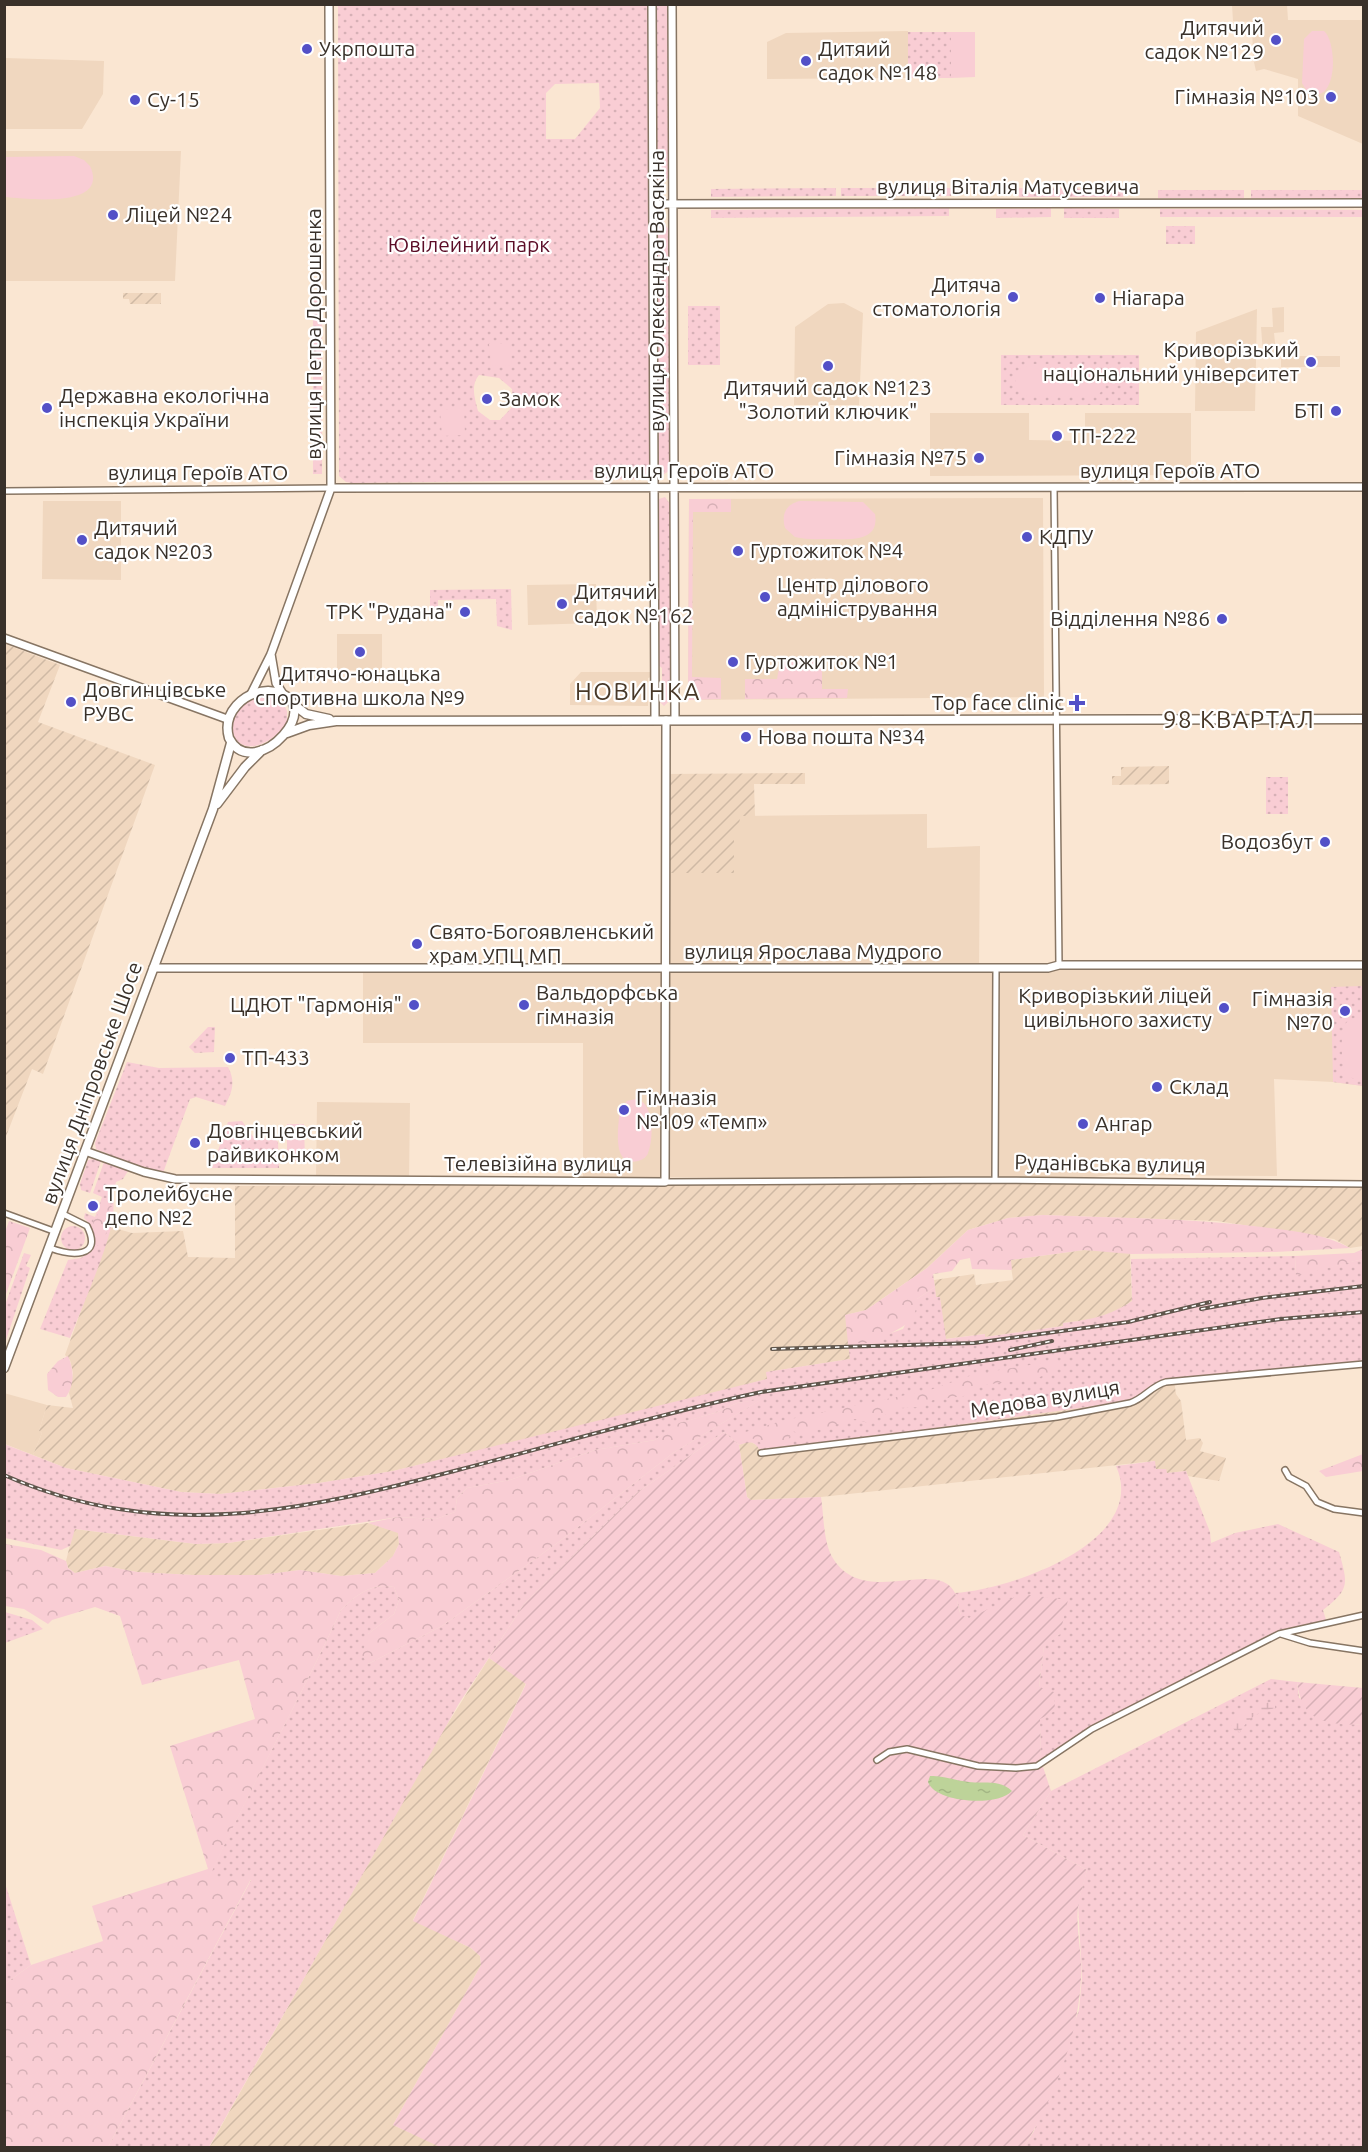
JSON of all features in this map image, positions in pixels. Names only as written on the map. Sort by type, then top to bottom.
[{"type":"main road","points":[[213,809],[231,743],[227,719],[234,708],[251,694],[268,691],[283,694],[306,714],[336,720],[1364,719]]},
{"type":"main road","points":[[287,733],[294,715],[291,702]]},
{"type":"main road","points":[[213,809],[245,767],[262,750],[287,733],[336,720]]},
{"type":"main road","points":[[231,743],[247,751],[262,750]]},
{"type":"main road","name":"вулиця Дніпровське Шосе","points":[[4,1368],[213,809]]},
{"type":"street","name":"вулиця Петра Дорошенка","points":[[251,694],[271,654],[331,488],[329,4]]},
{"type":"street","name":"вулиця Олександра Васякіна","points":[[652,4],[655,720]]},
{"type":"street","name":"вулиця Олександра Васякіна","points":[[672,4],[675,720]]},
{"type":"street","name":"вулиця Віталія Матусевича","points":[[653,204],[1364,203]]},
{"type":"street","points":[[1054,487],[1059,965]]},
{"type":"street","name":"вулиця Героїв АТО","points":[[4,491],[331,488],[1364,487]]},
{"type":"street","points":[[4,638],[227,719]]},
{"type":"street","points":[[271,654],[274,677],[283,694]]},
{"type":"street","points":[[665,1182],[666,720]]},
{"type":"street","name":"вулиця Ярослава Мудрого","points":[[153,968],[666,969],[1364,965]]},
{"type":"street","name":"Руданівська вулиця","points":[[996,968],[995,1179],[1364,1184]]},
{"type":"street","name":"Телевізійна вулиця","points":[[85,1151],[144,1172],[175,1179],[665,1182],[995,1179]]},
{"type":"street","points":[[4,1213],[56,1232]]},
{"type":"street","points":[[50,1248],[72,1255],[84,1252],[89,1246],[90,1232],[87,1226],[82,1221],[63,1214]]},
{"type":"street","name":"Медова вулиця","points":[[761,1453],[1057,1417],[1140,1400],[1155,1385],[1166,1382],[1364,1364]]},
{"type":"street","points":[[1285,1470],[1289,1477],[1306,1486],[1317,1502],[1334,1509],[1364,1513]]},
{"type":"street","points":[[877,1760],[889,1752],[907,1749],[978,1766],[1016,1768],[1037,1766],[1092,1729],[1280,1634],[1364,1615]]},
{"type":"street","points":[[1280,1634],[1310,1643],[1364,1651]]},
{"type":"shaded area","name":"Гімназія №103","points":[[1232,5],[1287,5],[1288,20],[1363,20],[1363,144],[1298,116],[1298,79],[1264,69],[1256,71],[1253,58],[1252,22],[1233,21]]},
{"type":"shaded area","points":[[908,31],[908,78],[767,79],[767,42],[786,33]]},
{"type":"shaded area","points":[[5,58],[104,61],[103,94],[82,129],[5,129]]},
{"type":"shaded area","name":"Ліцей №24","points":[[4,151],[181,151],[175,281],[5,281]]},
{"type":"shaded area","points":[[123,293],[161,293],[161,304],[130,304],[129,299],[123,299]]},
{"type":"shaded area","name":"Дитячий садок №123 \"Золотий ключик\"","points":[[844,303],[863,313],[859,405],[794,405],[795,327],[828,304]]},
{"type":"shaded area","name":"Криворізький національний університет","points":[[1284,307],[1284,332],[1274,333],[1276,352],[1263,353],[1261,327],[1273,327],[1272,308]]},
{"type":"shaded area","points":[[1257,309],[1255,411],[1195,411],[1196,332]]},
{"type":"shaded area","name":"Криворізький національний університет","points":[[1281,356],[1340,356],[1340,367],[1281,367]]},
{"type":"shaded area","points":[[930,413],[1029,413],[1029,440],[1085,441],[1085,413],[1191,413],[1191,475],[930,476]]},
{"type":"shaded area","points":[[1043,498],[1044,697],[688,700],[689,499]]},
{"type":"shaded area","name":"Дитячий садок №203","points":[[43,501],[121,501],[121,580],[42,579]]},
{"type":"shaded area","name":"Дитячий садок №162","points":[[596,584],[597,623],[528,625],[527,585]]},
{"type":"shaded area","name":"Дитячо-юнацька спортивна школа №9","points":[[337,634],[382,634],[382,670],[337,670]]},
{"type":"shaded area","points":[[5,644],[60,665],[38,722],[155,765],[43,1074],[32,1069],[5,1139]]},
{"type":"shaded area","points":[[581,672],[652,672],[652,677],[648,678],[648,706],[570,705],[570,684]]},
{"type":"shaded area","points":[[1169,766],[1169,784],[1112,785],[1112,776],[1121,776],[1121,767]]},
{"type":"shaded area","points":[[805,773],[805,784],[754,784],[755,816],[740,816],[739,828],[734,828],[734,873],[665,873],[665,774]]},
{"type":"shaded area","points":[[927,814],[927,848],[980,846],[979,968],[1363,965],[1363,1086],[1274,1079],[1277,1176],[1111,1175],[1078,1179],[665,1177],[665,1182],[583,1181],[583,1043],[363,1043],[363,968],[665,969],[665,873],[734,828],[739,816]]},
{"type":"shaded area","points":[[317,1102],[410,1103],[409,1180],[316,1180]]},
{"type":"shaded area","points":[[909,1182],[1363,1186],[1363,1246],[1350,1248],[1334,1239],[1217,1221],[1043,1215],[1008,1218],[968,1230],[927,1268],[866,1310],[846,1315],[850,1359],[767,1372],[767,1379],[706,1396],[393,1471],[319,1483],[220,1494],[181,1492],[66,1468],[33,1455],[42,1433],[39,1431],[47,1405],[73,1408],[69,1393],[73,1373],[70,1360],[65,1355],[111,1227],[132,1233],[183,1231],[188,1257],[235,1258],[235,1186]]},
{"type":"shaded area","points":[[1084,1250],[1130,1252],[1132,1301],[1115,1312],[1094,1319],[1063,1323],[1063,1326],[985,1337],[984,1334],[945,1339],[940,1298],[936,1298],[934,1280],[974,1274],[976,1285],[1013,1280],[1010,1260]]},
{"type":"shaded area","points":[[1174,1380],[1176,1394],[1181,1401],[1186,1440],[1200,1438],[1203,1443],[1200,1451],[1226,1458],[1219,1481],[1188,1476],[1186,1471],[1167,1473],[1156,1469],[1154,1461],[821,1497],[751,1500],[747,1497],[739,1445],[749,1441],[768,1451],[1130,1401],[1155,1384]]},
{"type":"shaded area","points":[[4,1393],[47,1405],[39,1431],[42,1433],[33,1455],[5,1444]]},
{"type":"shaded area","points":[[368,1523],[398,1532],[399,1544],[393,1556],[375,1573],[341,1576],[300,1570],[261,1575],[193,1575],[137,1572],[105,1566],[75,1573],[68,1568],[66,1561],[74,1529],[196,1544],[228,1543]]},
{"type":"shaded area","points":[[489,1658],[526,1683],[413,1920],[471,1948],[480,1956],[481,1965],[393,2125],[442,2147],[209,2148],[438,1739]]},
{"type":"green space","name":"Ювілейний парк","points":[[338,5],[649,5],[650,479],[352,483],[346,482],[339,476]],"holes":[[[599,83],[600,108],[575,139],[546,139],[546,93],[555,84]],[[479,375],[499,378],[512,389],[513,406],[500,420],[490,420],[478,411],[474,388]]]},
{"type":"green space","points":[[655,5],[668,5],[669,178],[662,183],[656,177]]},
{"type":"green space","points":[[1312,31],[1324,31],[1328,37],[1333,58],[1330,82],[1325,90],[1318,94],[1308,93],[1302,83],[1304,39]]},
{"type":"green space","points":[[908,32],[951,32],[951,78],[908,78]]},
{"type":"green space","points":[[951,32],[975,32],[975,77],[951,78]]},
{"type":"green space","points":[[74,156],[84,160],[90,166],[93,180],[88,189],[78,195],[64,198],[5,197],[5,157]]},
{"type":"green space","points":[[836,188],[836,196],[711,197],[711,189]]},
{"type":"green space","points":[[841,188],[951,188],[951,196],[841,196]]},
{"type":"green space","points":[[1019,188],[1123,189],[1123,197],[1019,197]]},
{"type":"green space","points":[[1158,190],[1244,190],[1244,198],[1158,198]]},
{"type":"green space","points":[[1251,190],[1363,190],[1363,198],[1251,198]]},
{"type":"green space","points":[[949,208],[949,216],[711,218],[711,210]]},
{"type":"green space","points":[[1051,208],[1051,217],[996,218],[996,209]]},
{"type":"green space","points":[[1064,208],[1119,209],[1119,218],[1064,218]]},
{"type":"green space","points":[[1160,209],[1363,210],[1364,217],[1160,217]]},
{"type":"green space","points":[[664,223],[669,230],[670,470],[663,475],[657,469],[657,227]]},
{"type":"green space","points":[[1166,226],[1195,226],[1195,244],[1166,244]]},
{"type":"green space","points":[[313,297],[322,297],[322,474],[313,474]]},
{"type":"green space","points":[[688,306],[720,306],[720,365],[688,365]]},
{"type":"green space","points":[[489,344],[510,344],[512,365],[491,366]]},
{"type":"green space","points":[[1001,355],[1139,355],[1139,405],[1001,405]]},
{"type":"green space","points":[[1030,364],[1092,364],[1102,370],[1106,379],[1104,388],[1096,396],[1029,397],[1021,394],[1015,385],[1017,371]]},
{"type":"green space","points":[[464,408],[465,435],[442,436],[440,410]]},
{"type":"green space","points":[[665,497],[670,504],[670,700],[664,706],[658,700],[658,693],[662,689],[662,668],[657,664],[657,504],[659,499]]},
{"type":"green space","points":[[689,499],[731,499],[731,512],[693,512],[692,677],[721,678],[721,699],[688,700]]},
{"type":"green space","points":[[800,501],[863,502],[875,514],[873,530],[868,535],[853,539],[795,537],[785,528],[784,514],[788,507]]},
{"type":"green space","points":[[511,589],[512,630],[497,626],[496,599],[438,600],[438,618],[430,619],[430,590]]},
{"type":"green space","points":[[781,658],[822,658],[822,689],[848,689],[847,698],[745,699],[745,679],[777,679]]},
{"type":"green space","points":[[264,694],[281,699],[287,711],[287,723],[264,743],[247,746],[239,743],[231,723],[242,705]]},
{"type":"green space","points":[[1266,777],[1288,777],[1288,814],[1266,814]]},
{"type":"green space","name":"Гімназія №70","points":[[1363,986],[1363,1086],[1333,1082],[1331,987]]},
{"type":"green space","points":[[1357,1017],[1364,1018],[1363,1078],[1355,1079],[1347,1076],[1345,1072],[1342,1043],[1346,1023]]},
{"type":"green space","points":[[208,1027],[215,1027],[214,1052],[195,1053],[189,1047]]},
{"type":"green space","points":[[127,1062],[159,1068],[228,1067],[232,1077],[230,1096],[225,1106],[196,1097],[190,1099],[163,1173],[145,1169],[96,1149],[95,1143]]},
{"type":"green space","points":[[636,1099],[642,1102],[649,1113],[651,1139],[648,1153],[643,1159],[629,1161],[623,1158],[618,1143],[620,1109],[627,1101]]},
{"type":"green space","points":[[242,1121],[254,1138],[275,1139],[278,1142],[279,1168],[212,1168],[228,1122]]},
{"type":"green space","points":[[287,1124],[304,1124],[305,1161],[287,1161]]},
{"type":"green space","points":[[88,1160],[101,1161],[90,1193],[81,1190],[80,1184]]},
{"type":"green space","points":[[104,1162],[128,1171],[123,1179],[116,1182],[113,1216],[107,1242],[70,1338],[40,1329],[68,1260],[81,1258],[93,1249],[93,1232],[84,1218],[85,1213],[95,1217],[102,1197],[93,1193]]},
{"type":"green space","points":[[104,1198],[112,1207],[108,1229],[100,1246],[97,1246],[93,1220],[97,1217]]},
{"type":"green space","points":[[1043,1215],[1235,1224],[1307,1233],[1350,1248],[1275,1252],[1131,1254],[1084,1250],[1011,1260],[1012,1270],[972,1269],[970,1258],[960,1260],[952,1271],[933,1274],[935,1287],[917,1299],[913,1317],[879,1343],[848,1343],[845,1315],[866,1310],[927,1268],[968,1230],[1008,1218]]},
{"type":"green space","points":[[9,1221],[30,1228],[5,1297],[5,1232]]},
{"type":"green space","points":[[73,1226],[81,1230],[85,1238],[81,1246],[73,1250],[65,1246],[61,1238],[65,1230]]},
{"type":"green space","points":[[1363,1249],[1363,1259],[1296,1276],[1295,1256],[1354,1253]]},
{"type":"green space","points":[[24,1253],[31,1255],[26,1266],[30,1268],[5,1343],[5,1305]]},
{"type":"green space","points":[[1295,1256],[1296,1275],[1363,1259],[1363,1362],[1166,1380],[1130,1401],[768,1451],[759,1449],[750,1442],[739,1445],[724,1432],[638,1492],[524,1604],[458,1705],[209,2147],[108,2147],[251,1880],[208,1879],[341,1610],[365,1591],[379,1586],[394,1587],[399,1600],[394,1614],[368,1634],[368,1664],[442,1626],[560,1541],[673,1453],[760,1400],[737,1403],[718,1412],[680,1423],[655,1440],[595,1450],[510,1480],[467,1488],[457,1498],[455,1512],[436,1519],[398,1517],[228,1543],[196,1544],[75,1529],[70,1546],[61,1550],[5,1538],[4,1444],[66,1468],[181,1492],[220,1494],[319,1483],[393,1471],[767,1379],[766,1372],[850,1359],[848,1343],[878,1343],[885,1335],[903,1329],[917,1299],[935,1287],[936,1297],[940,1297],[946,1339],[985,1334],[985,1337],[1063,1326],[1063,1323],[1099,1316],[1124,1306],[1132,1301],[1131,1259]]},
{"type":"green space","points":[[68,1356],[72,1372],[71,1387],[66,1397],[58,1397],[48,1390],[47,1374],[58,1361]]},
{"type":"green space","points":[[1054,1361],[1062,1366],[1036,1379],[982,1385],[971,1395],[933,1400],[921,1407],[899,1408],[868,1423],[855,1419],[801,1435],[793,1431],[784,1446],[762,1447],[760,1442],[752,1438],[742,1442],[737,1439],[736,1435],[781,1421],[930,1390],[975,1374]]},
{"type":"green space","points":[[762,1399],[673,1453],[560,1541],[442,1626],[368,1664],[362,1655],[368,1634],[394,1614],[399,1600],[394,1587],[379,1586],[365,1591],[341,1610],[209,1878],[251,1879],[108,2147],[5,2147],[5,1984],[31,1965],[103,1941],[92,1906],[208,1869],[170,1746],[255,1719],[239,1660],[142,1685],[120,1616],[95,1607],[52,1620],[48,1624],[24,1609],[5,1606],[5,1544],[41,1550],[66,1561],[68,1568],[75,1573],[105,1566],[137,1572],[193,1575],[261,1575],[300,1570],[341,1576],[375,1573],[393,1556],[399,1544],[398,1533],[368,1523],[398,1517],[436,1519],[455,1512],[457,1498],[467,1488],[510,1480],[595,1450],[655,1440],[679,1423],[718,1412],[737,1403]]},
{"type":"green space","points":[[724,1432],[739,1445],[747,1497],[751,1500],[821,1497],[830,1553],[848,1574],[864,1580],[882,1582],[933,1579],[946,1583],[955,1593],[961,1615],[969,1618],[1021,1594],[1068,1600],[1060,1634],[1044,1646],[1039,1687],[1054,1692],[1055,1711],[1040,1719],[1041,1761],[1051,1791],[1023,1835],[1087,1870],[1078,1911],[1081,1979],[1075,2023],[1063,2066],[1045,2108],[1024,2147],[442,2148],[393,2125],[481,1965],[480,1956],[471,1948],[413,1921],[526,1684],[489,1658],[524,1604],[638,1492]]},
{"type":"green space","points":[[1363,1454],[1363,1471],[1326,1477],[1319,1471]]},
{"type":"green space","points":[[1155,1461],[1156,1469],[1166,1469],[1167,1473],[1186,1471],[1210,1532],[1211,1543],[1235,1533],[1278,1524],[1339,1552],[1345,1579],[1342,1591],[1323,1610],[1326,1620],[1278,1633],[1089,1727],[1041,1761],[1039,1688],[1044,1645],[1060,1634],[979,1616],[969,1618],[961,1616],[955,1593],[1008,1583],[1039,1572],[1068,1557],[1094,1539],[1113,1517],[1121,1493],[1116,1466]]},
{"type":"green space","points":[[5,1612],[32,1620],[43,1629],[5,1643]]},
{"type":"green space","points":[[1271,1679],[1297,1682],[1299,1698],[1357,1725],[1363,1725],[1363,2147],[1024,2147],[1034,2131],[1079,2010],[1082,1977],[1078,1903],[1087,1870],[1023,1835],[1051,1791]]},
{"type":"green space","points":[[1297,1682],[1363,1688],[1363,1725],[1327,1722],[1310,1713],[1304,1706]]},
{"type":"green space","points":[[1269,1702],[1275,1705],[1275,1708],[1254,1716],[1240,1732],[1235,1731],[1229,1722],[1231,1716]]},
{"type":"green space","points":[[4,1880],[31,1965],[5,1984],[4,1984]]},
{"type":"water","points":[[930,1776],[969,1782],[997,1783],[1012,1791],[1005,1796],[981,1801],[954,1798],[942,1795],[933,1789],[928,1782]]},
{"type":"railway","points":[[1201,1309],[1262,1298],[1364,1286]]},
{"type":"railway","points":[[772,1349],[974,1343],[1128,1322],[1210,1302]]},
{"type":"railway","points":[[4,1475],[62,1496],[119,1509],[175,1515],[231,1514],[287,1508],[400,1485],[647,1419],[761,1392],[1281,1319],[1364,1312]]},
{"type":"railway","points":[[1010,1350],[1052,1341]]},
{"type":"place","name":"Дитячий садок №129","points":[[1276,40]]},
{"type":"place","name":"Укрпошта","points":[[307,49]]},
{"type":"place","name":"Дитяий садок №148","points":[[806,61]]},
{"type":"place","name":"Гімназія №103","points":[[1331,97]]},
{"type":"place","name":"Су-15","points":[[135,100]]},
{"type":"place","name":"Ліцей №24","points":[[113,215]]},
{"type":"place","name":"Дитяча стоматологія","points":[[1013,297]]},
{"type":"place","name":"Ніагара","points":[[1100,298]]},
{"type":"place","name":"Криворізький національний університет","points":[[1311,362]]},
{"type":"place","name":"Дитячий садок №123 \"Золотий ключик\"","points":[[828,366]]},
{"type":"place","name":"Замок","points":[[487,399]]},
{"type":"place","name":"Державна екологічна інспекція України","points":[[47,408]]},
{"type":"place","name":"БТІ","points":[[1336,411]]},
{"type":"place","name":"ТП-222","points":[[1057,436]]},
{"type":"place","name":"Гімназія №75","points":[[979,458]]},
{"type":"place","name":"КДПУ","points":[[1027,537]]},
{"type":"place","name":"Дитячий садок №203","points":[[82,540]]},
{"type":"place","name":"Гуртожиток №4","points":[[738,551]]},
{"type":"place","name":"Центр ділового адміністрування","points":[[765,597]]},
{"type":"place","name":"Дитячий садок №162","points":[[562,604]]},
{"type":"place","name":"ТРК \"Рудана\"","points":[[465,612]]},
{"type":"place","name":"Відділення №86","points":[[1222,619]]},
{"type":"place","name":"Дитячо-юнацька спортивна школа №9","points":[[360,652]]},
{"type":"place","name":"Гуртожиток №1","points":[[733,662]]},
{"type":"place","name":"Довгинцівське РУВС","points":[[71,702]]},
{"type":"place","name":"Top face clinic","points":[[1077,703]]},
{"type":"place","name":"Нова пошта №34","points":[[746,737]]},
{"type":"place","name":"Водозбут","points":[[1325,842]]},
{"type":"place","name":"Свято-Богоявленський храм УПЦ МП","points":[[417,944]]},
{"type":"place","name":"ЦДЮТ \"Гармонія\"","points":[[414,1005]]},
{"type":"place","name":"Вальдорфська гімназія","points":[[524,1005]]},
{"type":"place","name":"Криворізький ліцей цивільного захисту","points":[[1224,1008]]},
{"type":"place","name":"Гімназія №70","points":[[1345,1011]]},
{"type":"place","name":"ТП-433","points":[[230,1058]]},
{"type":"place","name":"Склад","points":[[1157,1087]]},
{"type":"place","name":"Гімназія №109 «Темп»","points":[[624,1110]]},
{"type":"place","name":"Ангар","points":[[1083,1124]]},
{"type":"place","name":"Довгінцевський райвиконком","points":[[195,1143]]},
{"type":"place","name":"Тролейбусне депо №2","points":[[93,1206]]},
{"type":"district","name":"НОВИНКА","points":[[638,692]]},
{"type":"district","name":"98 КВАРТАЛ","points":[[1239,720]]}]
